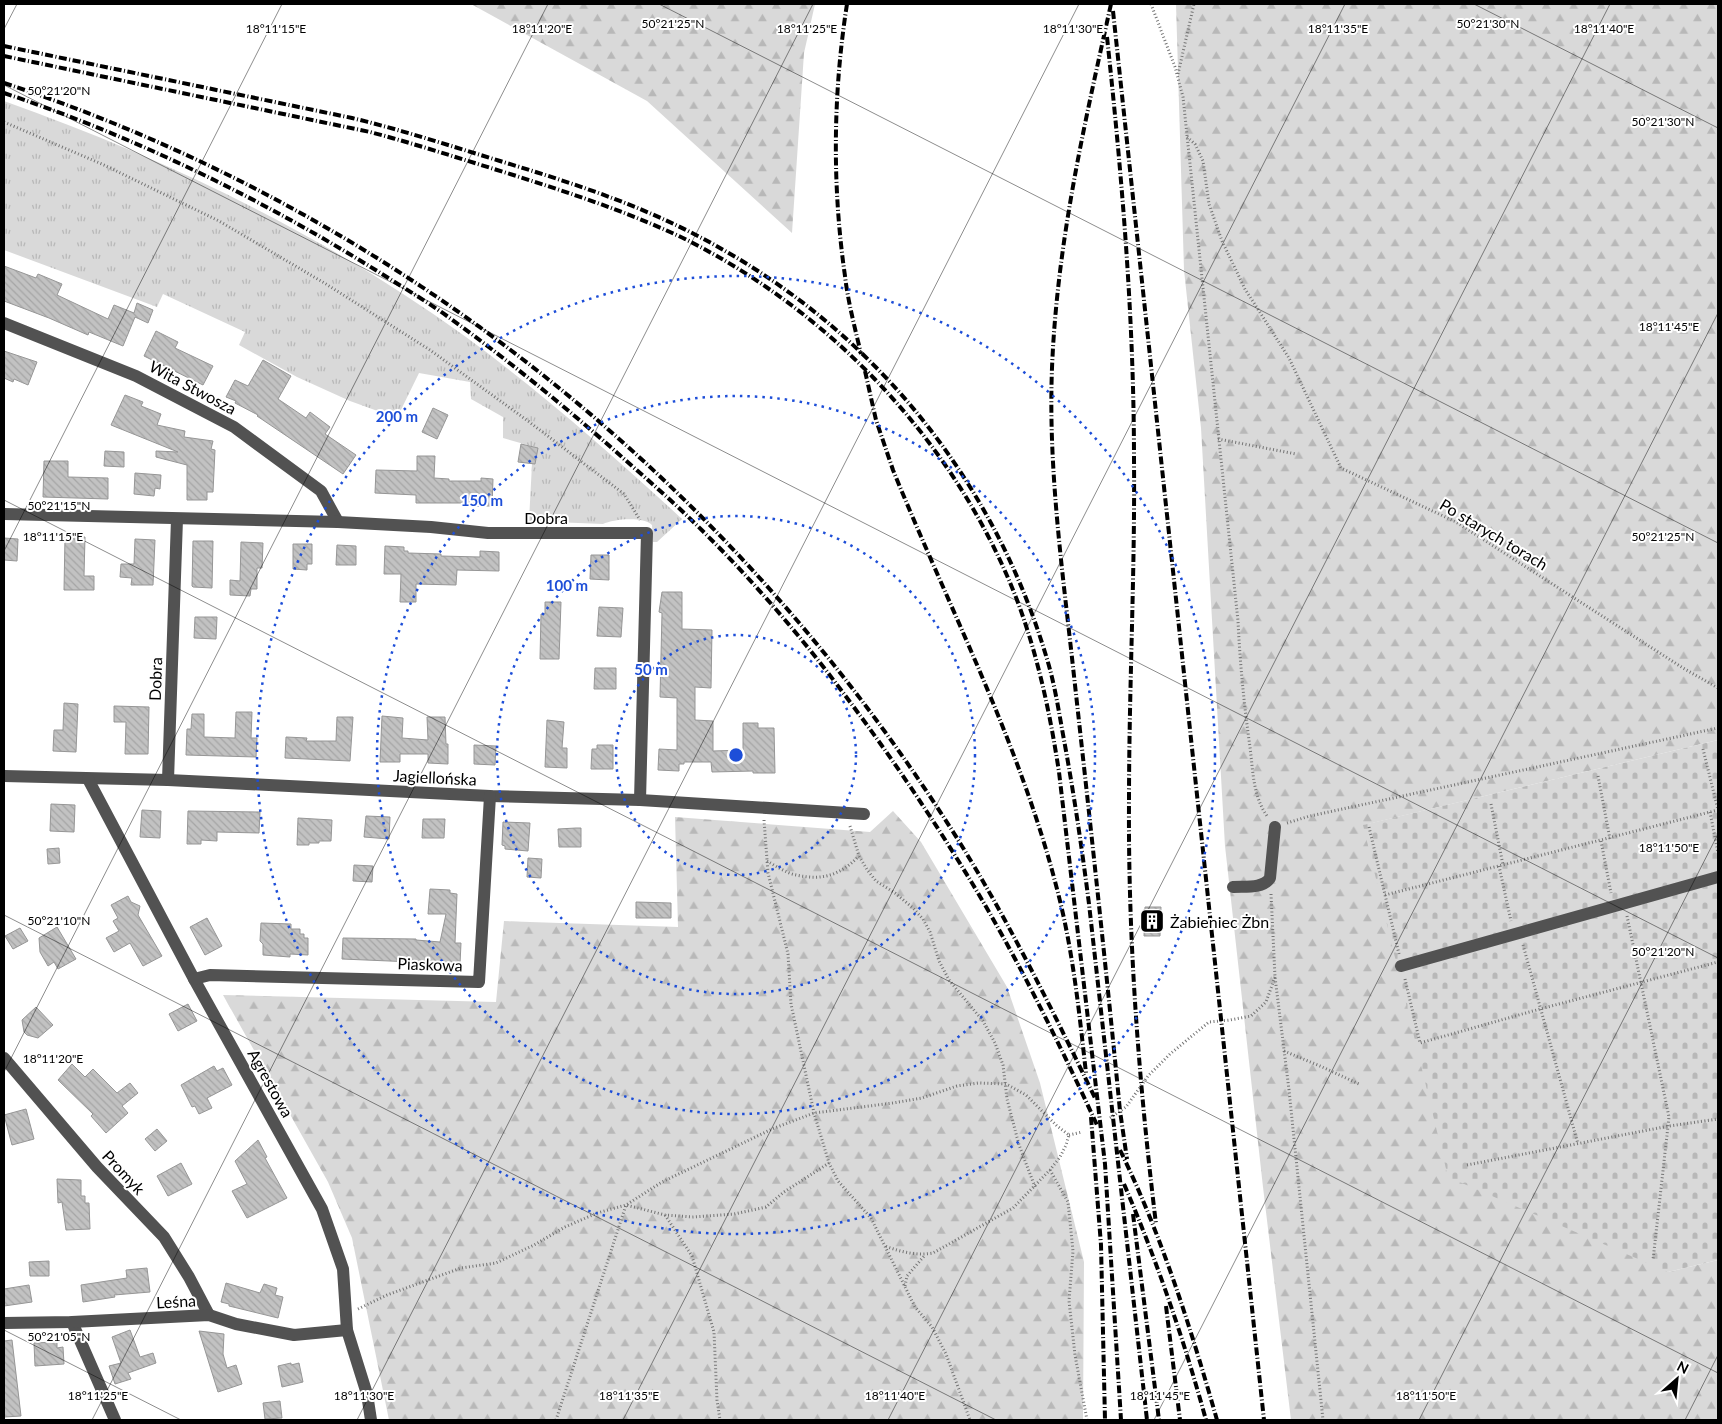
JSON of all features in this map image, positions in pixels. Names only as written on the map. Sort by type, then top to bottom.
[{"type":"street","name":"Wita Stwosza","points":[[4,323],[136,376],[234,427],[321,491],[338,522]]},
{"type":"street","name":"Dobra","points":[[4,514],[338,522],[431,527],[488,533],[647,533]]},
{"type":"street","name":"Dobra","points":[[168,780],[177,519]]},
{"type":"street","points":[[640,800],[647,533]]},
{"type":"street","name":"Jagiellońska","points":[[4,776],[168,780],[490,796],[640,800],[864,814]]},
{"type":"street","name":"Agrestowa","points":[[88,779],[194,979],[322,1209],[343,1269],[347,1330],[367,1394],[371,1420]]},
{"type":"street","name":"Piaskowa","points":[[194,979],[210,975],[479,982],[490,796]]},
{"type":"street","points":[[1233,887],[1260,885],[1267,882],[1270,878],[1275,827]]},
{"type":"street","points":[[1401,966],[1718,877]]},
{"type":"street","name":"Promyk","points":[[4,1058],[98,1168],[164,1237],[189,1277],[209,1315]]},
{"type":"street","name":"Leśna","points":[[4,1323],[72,1322],[209,1315],[236,1324],[294,1335],[347,1330]]},
{"type":"street","points":[[72,1322],[115,1420]]},
{"type":"path","points":[[1151,4],[1177,74],[1183,97],[1238,621],[1241,674],[1256,797],[1275,827],[1310,816],[1718,728]]},
{"type":"path","points":[[1177,74],[1194,4]]},
{"type":"path","points":[[4,122],[104,165],[219,222],[326,284],[430,350],[624,494],[647,533]]},
{"type":"path","name":"Po starych torach","points":[[1188,137],[1195,144],[1203,161],[1209,204],[1222,242],[1245,290],[1281,343],[1340,468],[1456,522],[1683,668],[1718,688]]},
{"type":"path","points":[[1218,439],[1296,454]]},
{"type":"path","points":[[1385,895],[1718,810],[1703,749]]},
{"type":"path","points":[[1598,776],[1610,839]]},
{"type":"path","points":[[1491,804],[1501,866],[1517,933],[1578,1144]]},
{"type":"path","points":[[762,807],[768,873],[788,954],[791,1004],[814,1113],[829,1164],[838,1181],[871,1218],[915,1307],[932,1328],[946,1354],[970,1420]]},
{"type":"path","points":[[1710,812],[1718,854]]},
{"type":"path","points":[[846,814],[859,856],[876,881],[914,908],[923,919],[930,932],[939,961],[949,980],[983,1021],[1003,1065],[1007,1099],[1019,1145],[1035,1187]]},
{"type":"path","points":[[1369,827],[1420,1043],[1718,962]]},
{"type":"path","points":[[1602,841],[1641,982],[1669,1117],[1653,1260]]},
{"type":"path","points":[[767,861],[794,875],[816,877],[835,875],[848,867],[859,856]]},
{"type":"path","points":[[1270,878],[1275,977],[1323,1420]]},
{"type":"path","points":[[1110,1118],[1126,1107],[1148,1076],[1170,1054],[1209,1022],[1251,1016],[1266,1002],[1275,977]]},
{"type":"path","points":[[1284,1051],[1359,1084]]},
{"type":"path","points":[[346,1313],[366,1306],[387,1295],[462,1268],[496,1263],[534,1245],[565,1227],[597,1213],[626,1205],[662,1182],[772,1128],[814,1113],[922,1098],[957,1086],[978,1083],[1006,1084],[1026,1095],[1057,1126],[1069,1135],[1082,1132]]},
{"type":"path","points":[[1467,1165],[1669,1126],[1718,1119]]},
{"type":"path","points":[[885,1246],[906,1253],[933,1253],[1013,1208],[1035,1187],[1060,1157],[1069,1135]]},
{"type":"path","points":[[626,1205],[665,1215],[692,1217],[734,1214],[766,1207],[784,1192],[829,1164]]},
{"type":"path","points":[[1050,1170],[1068,1202],[1073,1251],[1069,1301],[1075,1355],[1087,1420]]},
{"type":"path","points":[[556,1420],[626,1205]]},
{"type":"path","points":[[665,1215],[692,1256],[714,1332],[720,1420]]},
{"type":"path","points":[[905,1286],[908,1276],[925,1254]]},
{"type":"green space","points":[[471,4],[815,4],[804,53],[792,233],[647,101]]},
{"type":"green space","points":[[1176,4],[1718,4],[1718,740],[1364,825],[1668,1272],[1718,1260],[1718,1420],[1291,1420],[1225,846],[1201,428],[1184,270]]},
{"type":"green space","points":[[4,101],[125,148],[185,174],[243,202],[357,265],[412,300],[494,358],[577,425],[682,519],[657,542],[653,542],[652,525],[642,520],[621,520],[603,524],[529,521],[532,464],[535,464],[538,448],[503,438],[503,417],[471,399],[470,382],[419,373],[397,418],[350,401],[297,377],[239,345],[245,332],[163,294],[157,307],[4,250]]},
{"type":"green space","points":[[1718,740],[1718,1260],[1668,1272],[1448,1177],[1363,825]]},
{"type":"green space","points":[[893,811],[921,842],[1007,987],[1040,1083],[1084,1262],[1083,1420],[389,1420],[352,1238],[328,1182],[223,995],[496,1002],[504,921],[678,927],[675,817],[870,832]]},
{"type":"building","points":[[4,266],[36,278],[38,274],[62,284],[57,295],[108,319],[114,305],[134,313],[137,303],[153,310],[148,323],[135,317],[123,346],[89,332],[88,335],[4,301]]},
{"type":"building","points":[[156,331],[178,342],[175,348],[213,366],[203,385],[144,356]]},
{"type":"building","points":[[4,351],[37,362],[28,385],[14,379],[13,382],[4,378]]},
{"type":"building","points":[[263,360],[291,376],[278,399],[306,418],[310,412],[330,427],[325,434],[356,455],[343,474],[258,415],[226,397],[235,380],[248,386]]},
{"type":"building","points":[[125,395],[143,402],[141,406],[161,414],[157,425],[185,431],[184,437],[213,441],[211,449],[215,450],[213,492],[207,492],[207,500],[187,500],[187,465],[156,457],[156,451],[178,452],[111,425]]},
{"type":"building","points":[[433,408],[448,415],[437,439],[422,432]]},
{"type":"building","points":[[521,444],[538,448],[535,464],[518,462]]},
{"type":"building","points":[[105,451],[124,452],[124,467],[104,466]]},
{"type":"building","points":[[417,456],[435,456],[434,478],[449,479],[449,481],[481,481],[481,478],[493,479],[492,506],[464,506],[464,503],[416,503],[416,495],[375,493],[376,470],[417,471]]},
{"type":"building","points":[[44,461],[68,461],[68,477],[108,478],[108,499],[43,497]]},
{"type":"building","points":[[135,473],[161,475],[160,489],[155,488],[154,496],[134,494]]},
{"type":"building","points":[[65,537],[85,537],[84,576],[94,576],[94,590],[64,590]]},
{"type":"building","points":[[4,538],[18,539],[17,561],[4,560]]},
{"type":"building","points":[[135,539],[155,540],[153,585],[131,585],[132,578],[120,577],[121,564],[134,564]]},
{"type":"building","points":[[193,541],[213,541],[212,588],[192,586]]},
{"type":"building","points":[[241,542],[263,543],[262,568],[257,568],[257,589],[251,589],[250,596],[230,595],[230,580],[240,581]]},
{"type":"building","points":[[293,544],[312,544],[312,564],[307,564],[307,570],[293,569]]},
{"type":"building","points":[[337,545],[356,546],[356,565],[336,565]]},
{"type":"building","points":[[385,546],[404,547],[404,551],[408,551],[408,553],[441,554],[441,556],[480,557],[480,551],[499,552],[499,571],[457,570],[456,585],[416,584],[416,602],[400,602],[401,574],[384,574]]},
{"type":"building","points":[[591,555],[609,555],[609,580],[590,579]]},
{"type":"building","points":[[662,592],[682,592],[682,629],[712,630],[711,688],[695,687],[695,720],[713,721],[713,751],[743,750],[743,723],[758,723],[758,728],[774,728],[775,773],[753,773],[753,771],[712,772],[711,762],[684,762],[684,764],[679,764],[679,771],[658,770],[659,749],[677,750],[677,698],[660,697],[662,613],[659,612]]},
{"type":"building","points":[[545,602],[561,602],[559,659],[540,659],[541,614],[545,614]]},
{"type":"building","points":[[599,607],[623,608],[621,637],[597,636]]},
{"type":"building","points":[[195,617],[217,617],[216,639],[194,638]]},
{"type":"building","points":[[595,668],[616,668],[616,689],[594,689]]},
{"type":"building","points":[[64,703],[78,704],[76,752],[53,751],[54,730],[63,730]]},
{"type":"building","points":[[114,706],[149,707],[148,754],[125,754],[126,722],[114,722]]},
{"type":"building","points":[[236,712],[252,712],[251,738],[257,738],[256,757],[186,755],[187,729],[191,729],[192,714],[204,714],[204,737],[235,738]]},
{"type":"building","points":[[382,716],[403,718],[402,738],[428,740],[427,717],[445,717],[448,764],[428,763],[428,754],[400,754],[400,762],[380,762]]},
{"type":"building","points":[[337,717],[353,717],[350,761],[285,758],[286,737],[307,738],[306,741],[336,741]]},
{"type":"building","points":[[547,720],[564,722],[562,748],[567,748],[567,768],[545,767]]},
{"type":"building","points":[[474,745],[496,746],[495,765],[474,764]]},
{"type":"building","points":[[597,745],[613,745],[613,769],[591,769],[592,749],[597,749]]},
{"type":"building","points":[[51,804],[75,805],[74,832],[50,831]]},
{"type":"building","points":[[142,810],[161,811],[160,838],[140,837]]},
{"type":"building","points":[[188,811],[260,812],[259,833],[217,832],[217,841],[201,840],[201,844],[187,844]]},
{"type":"building","points":[[366,816],[390,817],[389,839],[364,837]]},
{"type":"building","points":[[298,818],[332,820],[331,841],[297,845]]},
{"type":"building","points":[[423,819],[445,819],[444,838],[422,838]]},
{"type":"building","points":[[503,822],[530,823],[528,851],[505,849],[505,846],[502,845]]},
{"type":"building","points":[[581,828],[581,847],[559,847],[558,829]]},
{"type":"building","points":[[59,848],[60,863],[48,864],[47,849]]},
{"type":"building","points":[[528,858],[542,859],[541,878],[527,877]]},
{"type":"building","points":[[354,865],[373,866],[372,882],[353,881]]},
{"type":"building","points":[[430,889],[450,890],[450,893],[457,894],[455,943],[461,943],[460,964],[342,959],[343,938],[416,939],[440,942],[446,914],[428,914]]},
{"type":"building","points":[[128,896],[131,902],[140,906],[138,915],[162,956],[143,966],[130,943],[114,952],[106,938],[119,931],[113,921],[118,918],[111,905]]},
{"type":"building","points":[[636,902],[671,903],[671,918],[636,918]]},
{"type":"building","name":"Żabieniec Żbn","points":[[1145,907],[1161,907],[1160,936],[1144,936]]},
{"type":"building","points":[[207,918],[222,946],[205,955],[190,927]]},
{"type":"building","points":[[261,923],[291,924],[291,929],[300,929],[300,934],[304,934],[304,938],[308,938],[308,955],[290,954],[290,957],[263,955],[263,944],[260,941]]},
{"type":"building","points":[[57,927],[76,959],[58,969],[54,962],[48,966],[40,952],[39,938]]},
{"type":"building","points":[[20,928],[28,941],[13,949],[5,936]]},
{"type":"building","points":[[188,1004],[197,1021],[178,1031],[169,1014]]},
{"type":"building","points":[[36,1007],[53,1025],[38,1038],[27,1035],[24,1032],[22,1020]]},
{"type":"building","points":[[72,1064],[85,1077],[93,1069],[117,1093],[130,1083],[138,1093],[122,1106],[128,1113],[106,1133],[91,1116],[93,1114],[58,1080]]},
{"type":"building","points":[[214,1066],[217,1071],[223,1068],[232,1085],[207,1098],[212,1108],[199,1114],[195,1106],[192,1107],[181,1085]]},
{"type":"building","points":[[26,1109],[34,1139],[12,1145],[4,1115]]},
{"type":"building","points":[[157,1129],[167,1141],[155,1151],[145,1139]]},
{"type":"building","points":[[258,1140],[267,1157],[265,1158],[287,1198],[247,1218],[232,1191],[247,1184],[235,1161]]},
{"type":"building","points":[[181,1163],[192,1184],[168,1196],[157,1176]]},
{"type":"building","points":[[57,1179],[81,1180],[81,1196],[85,1196],[85,1203],[89,1203],[90,1229],[66,1230],[62,1202],[58,1203]]},
{"type":"building","points":[[49,1261],[49,1276],[30,1276],[29,1262]]},
{"type":"building","points":[[147,1268],[150,1292],[114,1295],[115,1297],[83,1302],[81,1285],[127,1278],[126,1270]]},
{"type":"building","points":[[226,1283],[260,1293],[264,1284],[277,1288],[275,1295],[283,1297],[278,1318],[229,1306],[229,1304],[221,1302]]},
{"type":"building","points":[[29,1285],[32,1302],[4,1306],[4,1289]]},
{"type":"building","points":[[130,1330],[140,1357],[153,1353],[156,1363],[128,1373],[131,1379],[115,1384],[109,1366],[121,1363],[112,1337]]},
{"type":"building","points":[[199,1331],[224,1334],[223,1354],[227,1368],[236,1365],[242,1384],[218,1392]]},
{"type":"building","points":[[12,1340],[21,1416],[4,1417],[4,1341]]},
{"type":"building","points":[[57,1342],[57,1348],[63,1347],[64,1364],[35,1366],[34,1343]]},
{"type":"building","points":[[291,1363],[291,1365],[299,1363],[303,1382],[282,1387],[278,1366]]},
{"type":"building","points":[[280,1401],[282,1418],[265,1419],[263,1403]]},
{"type":"railway","points":[[847,4],[839,71],[836,174],[846,286],[861,354]]},
{"type":"railway","points":[[1111,4],[1073,185],[1066,230],[1055,321],[1051,407],[1054,484],[1061,561],[1120,1111],[1127,1159]]},
{"type":"railway","points":[[1113,11],[1264,1420]]},
{"type":"railway","points":[[1107,37],[1118,142],[1132,354],[1134,545],[1129,758],[1130,907],[1144,1119],[1156,1224]]},
{"type":"railway","points":[[4,46],[352,118],[426,138],[549,176],[623,202],[694,234],[756,270],[814,311],[867,358],[914,410],[956,466],[993,526],[1023,591],[1047,659],[1059,709],[1081,842],[1089,904],[1147,1420]]},
{"type":"railway","points":[[4,56],[370,132],[529,180],[640,219],[683,238],[738,268],[790,304],[838,344],[883,388],[924,436],[960,488],[992,543],[1017,600],[1037,663],[1052,728],[1059,772],[1105,1164],[1121,1420]]},
{"type":"railway","points":[[4,83],[145,136],[280,202],[409,279],[531,366],[646,463],[752,569],[849,684],[937,807],[1001,913],[1095,1098]]},
{"type":"railway","points":[[4,93],[102,129],[198,172],[292,221],[382,274],[447,316],[515,367],[580,421],[681,510],[744,574],[804,643],[876,737],[909,785],[957,858],[1006,942],[1053,1033],[1097,1125]]},
{"type":"railway","points":[[865,371],[876,420],[893,470],[1004,729],[1042,835],[1063,912],[1075,981],[1086,1073]]},
{"type":"railway","points":[[1091,1117],[1101,1245],[1105,1420]]},
{"type":"railway","points":[[1120,1150],[1162,1249],[1197,1352],[1217,1420]]},
{"type":"railway","points":[[1124,1184],[1148,1242],[1169,1301],[1189,1360],[1206,1420]]},
{"type":"railway","points":[[1133,1214],[1159,1420]]},
{"type":"railway","points":[[1166,1306],[1180,1420]]},
{"type":"place","name":"Żabieniec Żbn","points":[[1152,921]]}]
